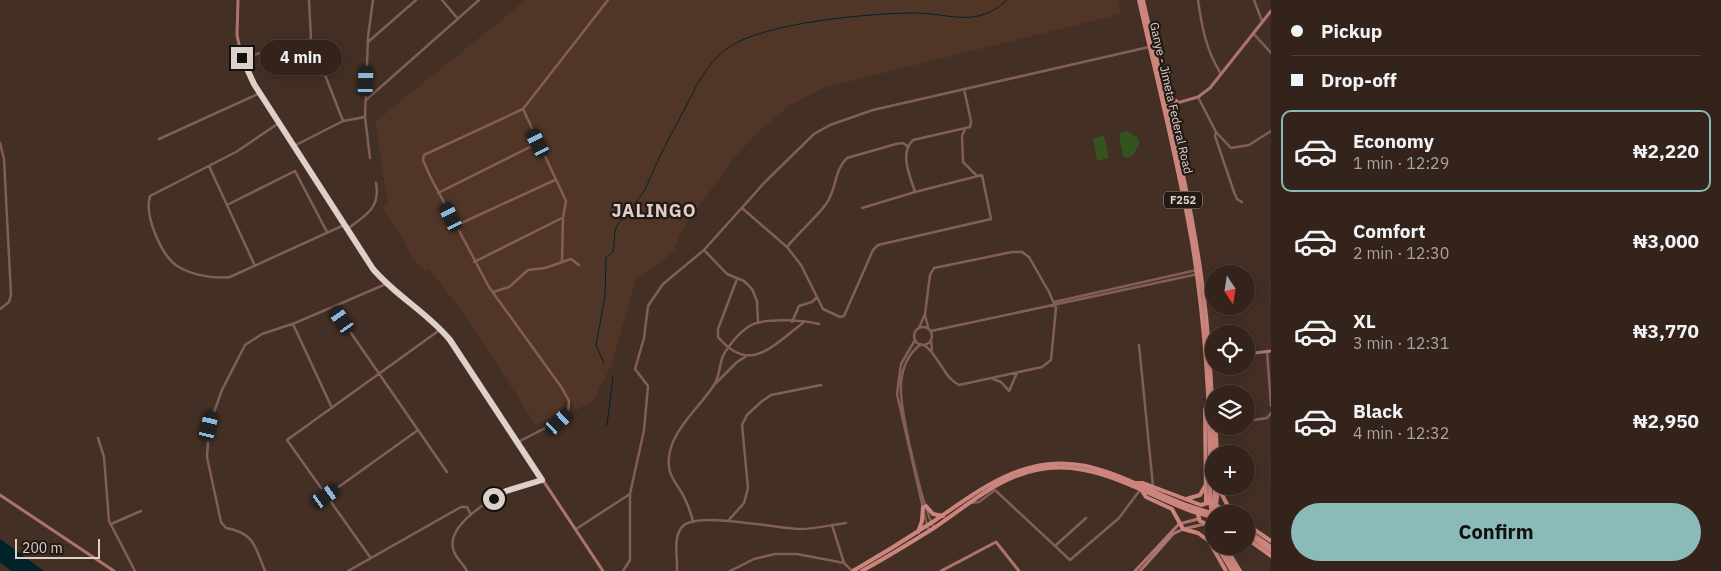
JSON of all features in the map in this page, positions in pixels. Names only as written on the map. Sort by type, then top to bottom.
[{"type":"main road","points":[[238,0],[236,28],[242,58],[260,93],[345,227],[386,284],[441,329],[459,352],[603,571]]},
{"type":"main road","name":"Ganye - Jimeta Federal Road","points":[[1139,0],[1164,94],[1164,105],[1170,119],[1191,216],[1209,385]]},
{"type":"main road","name":"Ganye - Jimeta Federal Road","points":[[1143,0],[1149,47],[1164,105],[1198,272],[1206,325]]},
{"type":"main road","points":[[1164,105],[1198,97],[1210,88],[1271,11]]},
{"type":"main road","points":[[1164,94],[1170,100],[1178,102]]},
{"type":"main road","points":[[1170,119],[1170,110],[1178,102]]},
{"type":"main road","points":[[1255,353],[1269,351]]},
{"type":"main road","name":"Ganye - Jimeta Federal Road","points":[[1210,501],[1211,435]]},
{"type":"main road","points":[[853,571],[917,532],[930,527],[942,516],[996,479],[1034,466],[1053,464],[1086,466],[1135,483],[1205,514]]},
{"type":"main road","points":[[862,571],[1006,479],[1047,468],[1085,470],[1190,508],[1205,512]]},
{"type":"main road","points":[[1135,483],[1153,487],[1200,505],[1210,501]]},
{"type":"main road","points":[[1185,500],[1200,495],[1205,486]]},
{"type":"main road","points":[[1141,491],[1146,497],[1172,509],[1183,529],[1198,533],[1205,538]]},
{"type":"main road","points":[[0,495],[114,571]]},
{"type":"main road","points":[[1208,495],[1212,505]]},
{"type":"main road","points":[[1210,505],[1213,495]]},
{"type":"main road","points":[[1210,501],[1216,505]]},
{"type":"main road","points":[[1200,505],[1197,512],[1198,519],[1205,524]]},
{"type":"main road","points":[[917,532],[922,521],[924,507],[933,514],[942,516]]},
{"type":"main road","points":[[1135,571],[1179,524],[1198,519]]},
{"type":"main road","points":[[1140,571],[1173,534],[1183,529],[1205,525]]},
{"type":"main road","points":[[1255,530],[1271,541]]},
{"type":"main road","points":[[1255,537],[1271,547]]},
{"type":"main road","points":[[1255,538],[1271,551]]},
{"type":"main road","points":[[941,571],[996,542],[1019,571]]},
{"type":"main road","points":[[1255,544],[1271,556]]},
{"type":"main road","points":[[1217,555],[1226,571]]},
{"type":"main road","points":[[1222,555],[1232,571]]},
{"type":"main road","points":[[1226,555],[1236,571]]},
{"type":"main road","points":[[1230,555],[1240,571]]},
{"type":"street","points":[[308,0],[311,39],[343,121]]},
{"type":"street","points":[[370,158],[365,101],[368,42],[373,0]]},
{"type":"street","points":[[368,42],[416,0]]},
{"type":"street","points":[[442,0],[458,19]]},
{"type":"street","points":[[365,101],[479,0]]},
{"type":"street","points":[[518,442],[559,422],[568,413],[569,401],[562,388],[492,292],[455,226],[423,160],[424,156],[523,109],[608,0]]},
{"type":"street","points":[[1198,0],[1203,38],[1222,74]]},
{"type":"street","points":[[1254,0],[1262,21]]},
{"type":"street","points":[[1253,33],[1271,53]]},
{"type":"street","points":[[242,58],[311,39]]},
{"type":"street","points":[[623,571],[630,560],[630,494],[644,430],[647,401],[648,386],[635,369],[644,338],[648,306],[663,284],[704,250],[794,151],[814,134],[830,125],[872,110],[1149,47]]},
{"type":"street","points":[[964,89],[971,122],[962,136],[964,162],[977,176]]},
{"type":"street","points":[[159,139],[260,93]]},
{"type":"street","points":[[1198,97],[1216,132],[1227,146],[1234,148],[1248,145],[1271,131]]},
{"type":"street","points":[[523,109],[554,180],[566,201],[563,218],[562,261]]},
{"type":"street","points":[[294,146],[343,121],[365,117]]},
{"type":"street","points":[[279,123],[236,152],[150,196],[148,211],[154,234],[174,264],[183,269],[220,278],[230,277],[327,232],[345,227],[374,209],[377,201],[376,183]]},
{"type":"street","points":[[915,192],[905,152],[907,146],[913,140],[965,130]]},
{"type":"street","points":[[1216,132],[1215,136],[1234,192],[1237,199],[1242,202]]},
{"type":"street","points":[[0,143],[4,159],[11,295],[9,302],[0,310]]},
{"type":"street","points":[[438,193],[538,143]]},
{"type":"street","points":[[787,247],[826,204],[832,193],[841,163],[847,158],[896,144],[903,143],[907,146]]},
{"type":"street","points":[[209,166],[254,266]]},
{"type":"street","points":[[227,204],[295,172],[327,232]]},
{"type":"street","points":[[742,208],[787,247],[801,265],[823,309],[840,316],[844,316],[873,250],[878,245],[990,219],[982,175],[862,208]]},
{"type":"street","points":[[455,226],[554,180]]},
{"type":"street","points":[[474,262],[563,218]]},
{"type":"street","points":[[704,250],[718,267],[737,279],[744,281],[752,289],[757,301],[758,322]]},
{"type":"street","points":[[915,340],[932,350],[952,380],[959,384],[1042,368],[1049,363],[1054,304],[1029,256],[1022,252],[1012,252],[934,268],[930,275],[925,314],[915,333],[915,340],[901,364],[897,394],[930,527]]},
{"type":"street","points":[[492,292],[509,287],[528,270],[545,268],[571,259],[579,265]]},
{"type":"street","points":[[931,331],[1198,272]]},
{"type":"street","points":[[737,279],[718,329],[718,336],[736,354],[746,356]]},
{"type":"street","points":[[265,571],[250,537],[243,532],[223,526],[207,458],[212,412],[245,345],[262,334],[293,324],[386,284]]},
{"type":"street","points":[[792,322],[799,306],[812,302],[817,297]]},
{"type":"street","points":[[333,307],[447,472]]},
{"type":"street","points":[[925,314],[928,328],[931,331],[932,350]]},
{"type":"street","points":[[715,384],[723,357],[749,326],[770,320],[819,324]]},
{"type":"street","points":[[693,522],[683,494],[674,483],[668,466],[677,434],[715,384],[737,362],[746,356],[775,345],[803,322]]},
{"type":"street","points":[[293,324],[332,408]]},
{"type":"street","points":[[919,328],[928,328]]},
{"type":"street","points":[[370,557],[287,440],[441,329]]},
{"type":"street","points":[[924,507],[902,408],[901,394],[905,366],[912,353],[931,340]]},
{"type":"street","points":[[1139,345],[1153,487]]},
{"type":"street","points":[[1269,351],[1271,406]]},
{"type":"street","points":[[991,378],[1001,382],[1008,391],[1017,373]]},
{"type":"street","points":[[728,521],[744,502],[748,488],[742,425],[747,415],[771,395],[821,385]]},
{"type":"street","points":[[1255,420],[1267,418],[1271,413]]},
{"type":"street","points":[[326,496],[418,430]]},
{"type":"street","points":[[98,438],[104,457],[106,503],[111,524],[135,571]]},
{"type":"street","points":[[466,571],[452,547],[453,537],[458,528],[471,515],[506,491],[542,480]]},
{"type":"street","points":[[967,503],[979,502],[995,490],[1070,560],[1119,518],[1141,491]]},
{"type":"street","points":[[576,529],[630,494]]},
{"type":"street","points":[[348,571],[462,507],[467,507],[471,515]]},
{"type":"street","points":[[111,524],[141,511]]},
{"type":"street","points":[[1055,546],[1086,518]]},
{"type":"street","points":[[677,571],[678,532],[684,525],[693,522],[728,521],[794,529],[846,523]]},
{"type":"street","points":[[832,525],[844,563]]},
{"type":"street","points":[[730,571],[754,560],[775,554],[809,556],[844,563],[853,571]]},
{"type":"shaded area","points":[[526,0],[1118,0],[1121,14],[823,88],[790,105],[755,135],[734,158],[681,231],[674,250],[660,263],[636,279],[611,366],[593,401],[576,410],[571,400],[564,403],[558,415],[536,425],[462,311],[429,269],[425,272],[411,256],[399,231],[382,208],[388,203],[375,122]]},
{"type":"green space","points":[[1126,131],[1137,137],[1140,143],[1133,155],[1126,158],[1123,156],[1119,134]]},
{"type":"green space","points":[[1104,136],[1109,158],[1097,161],[1093,138]]},
{"type":"water","points":[[0,539],[44,571],[11,571],[0,562]]},
{"type":"waterway","points":[[604,363],[596,345],[605,296],[606,257],[613,252],[616,229],[620,220],[645,189],[664,148],[697,86],[707,69],[720,55],[728,48],[745,39],[792,26],[847,17],[897,13],[975,17],[996,9],[1007,0]]},
{"type":"waterway","points":[[607,425],[613,377]]},
{"type":"district","name":"JALINGO","points":[[654,211]]},
{"type":"route","points":[[242,58],[254,84],[373,269],[393,291],[446,334],[542,480],[506,491],[494,499]]}]
